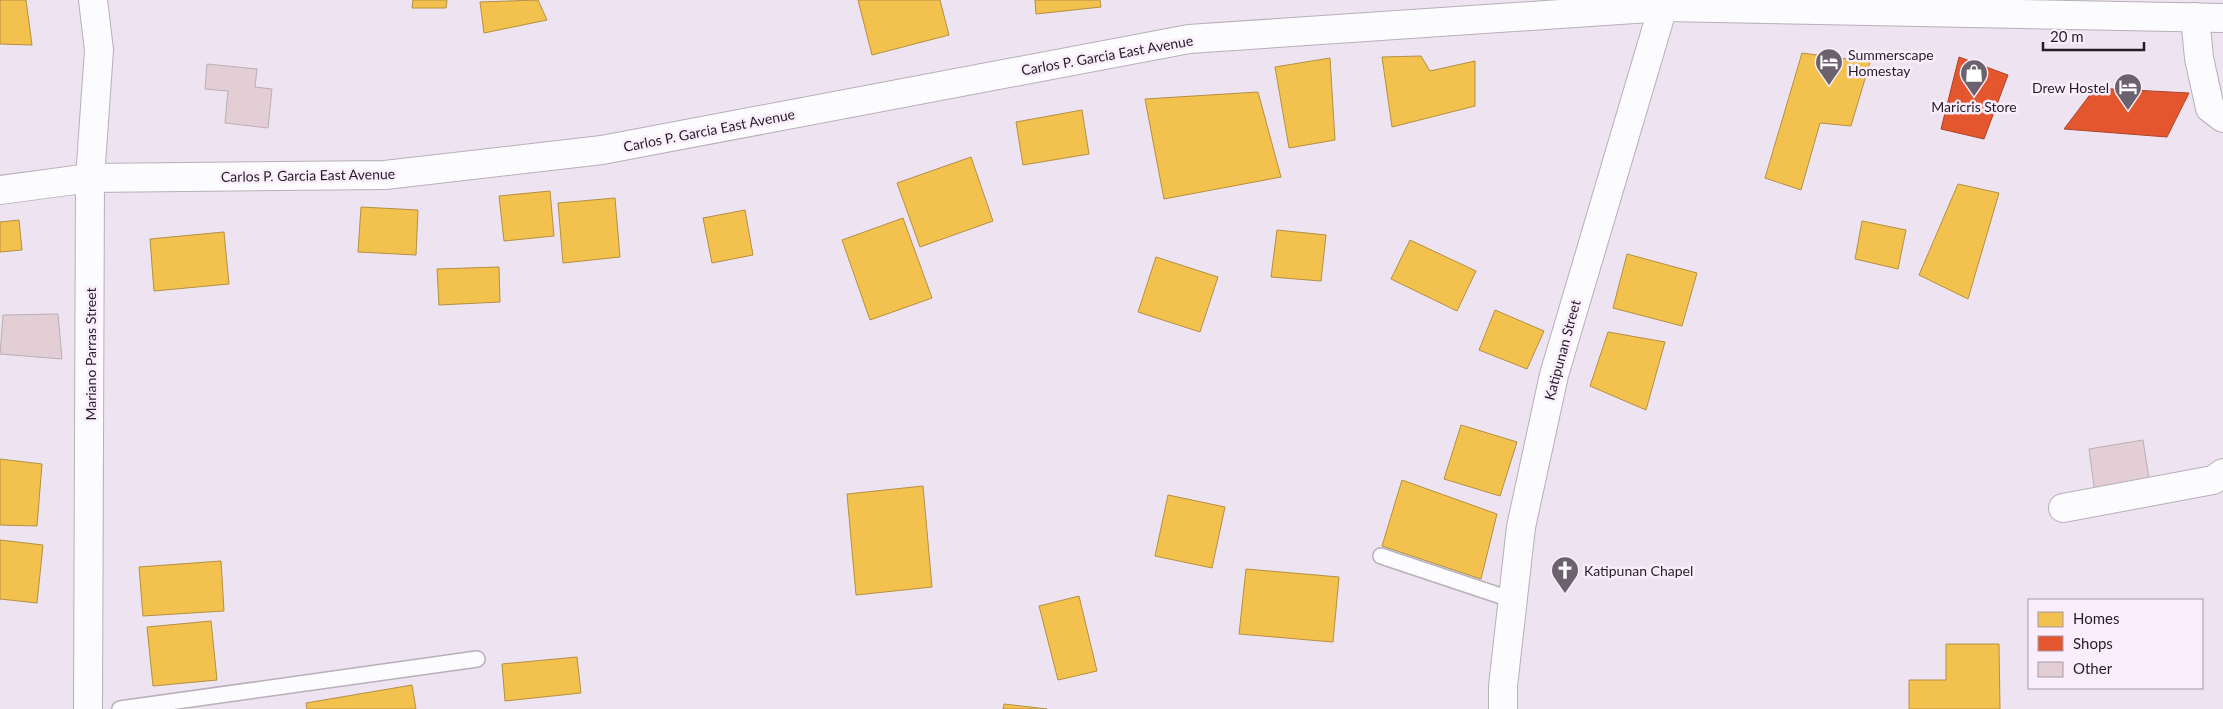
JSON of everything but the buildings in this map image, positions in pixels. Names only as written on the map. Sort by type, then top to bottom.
[{"type":"main road","name":"Mariano Parras Street","points":[[88,709],[90,178],[99,50],[93,0]]},
{"type":"main road","name":"Carlos P. Garcia East Avenue","points":[[0,190],[90,178],[385,175],[602,150],[1189,39],[1665,4],[2223,18]]},
{"type":"main road","name":"Katipunan Street","points":[[1502,709],[1521,527],[1554,375],[1665,4]]},
{"type":"main road","points":[[2195,17],[2199,58],[2210,108],[2223,118]]},
{"type":"main road","points":[[2063,508],[2213,480],[2223,473]]},
{"type":"lane","points":[[1381,556],[1513,600]]},
{"type":"lane","points":[[120,709],[476,659]]},
{"type":"place","name":"Summerscape Homestay","points":[[1829,86]]},
{"type":"place","name":"Maricris Store","points":[[1974,97]]},
{"type":"place","name":"Drew Hostel","points":[[2128,111]]},
{"type":"place","name":"Katipunan Chapel","points":[[1565,594]]}]
